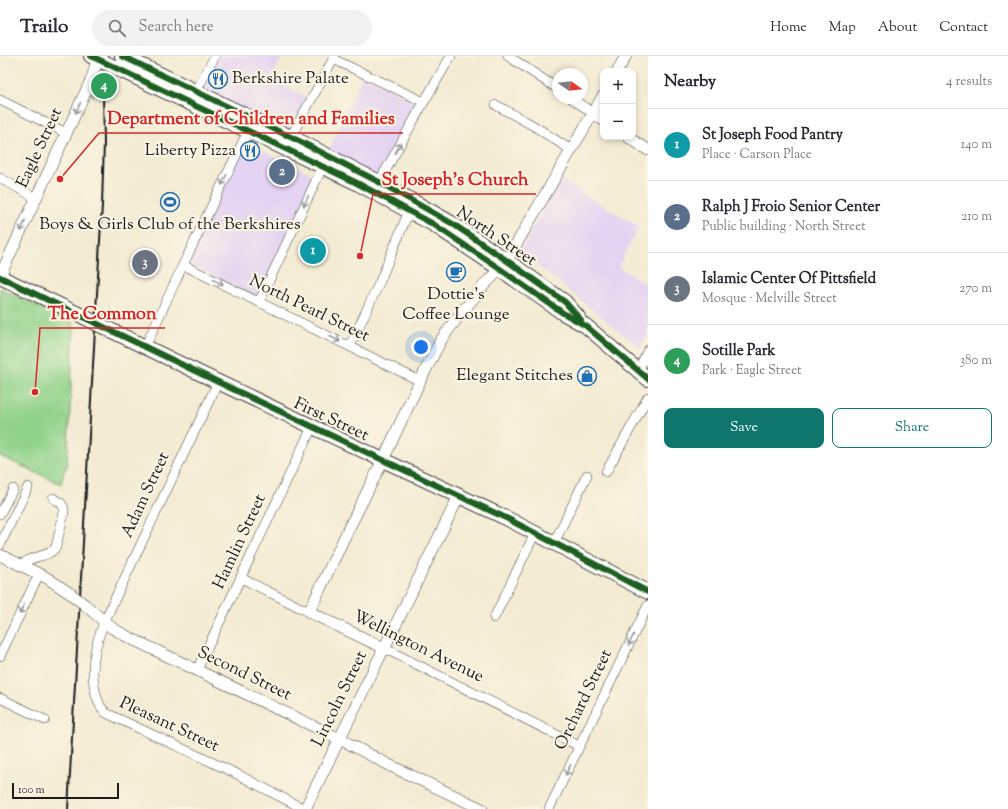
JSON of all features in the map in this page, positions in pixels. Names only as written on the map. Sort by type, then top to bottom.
[{"type":"main road","name":"North Street","points":[[122,56],[193,98]]},
{"type":"main road","name":"North Street","points":[[96,57],[193,98],[251,126],[379,182],[453,224],[503,264]]},
{"type":"main road","name":"North Street","points":[[288,142],[323,166],[409,211],[503,264],[565,302],[586,326],[643,375]]},
{"type":"main road","name":"First Street","points":[[0,276],[535,533],[648,592]]},
{"type":"street","points":[[193,98],[215,56]]},
{"type":"street","points":[[379,182],[451,56]]},
{"type":"street","points":[[508,56],[552,85]]},
{"type":"street","points":[[619,68],[626,56]]},
{"type":"street","name":"Eagle Street","points":[[0,276],[92,78],[96,57]]},
{"type":"street","points":[[288,142],[334,58],[424,102]]},
{"type":"street","points":[[0,100],[66,133]]},
{"type":"street","points":[[309,612],[441,340],[513,250],[600,101]]},
{"type":"street","points":[[580,104],[600,118]]},
{"type":"street","points":[[496,105],[534,126],[571,150]]},
{"type":"street","points":[[146,347],[183,265],[251,126]]},
{"type":"street","points":[[633,140],[648,150]]},
{"type":"street","points":[[259,302],[323,166]]},
{"type":"street","points":[[0,178],[36,198]]},
{"type":"street","points":[[350,346],[380,281],[409,211]]},
{"type":"street","name":"North Pearl Street","points":[[183,265],[420,381]]},
{"type":"street","points":[[643,375],[648,350]]},
{"type":"street","name":"Adam Street","points":[[104,622],[218,382]]},
{"type":"street","points":[[606,472],[648,397]]},
{"type":"street","name":"Hamlin Street","points":[[197,670],[312,427]]},
{"type":"street","points":[[554,543],[587,475]]},
{"type":"street","points":[[0,545],[28,487]]},
{"type":"street","points":[[0,514],[13,489]]},
{"type":"street","name":"Lincoln Street","points":[[305,809],[459,496]]},
{"type":"street","points":[[22,566],[29,560],[48,554],[56,547],[64,510],[60,501],[53,498]]},
{"type":"street","points":[[494,618],[535,533]]},
{"type":"street","name":"Second Street","points":[[0,555],[56,583],[116,631],[482,809]]},
{"type":"street","points":[[0,656],[39,574]]},
{"type":"street","name":"Wellington Avenue","points":[[241,578],[579,746]]},
{"type":"street","name":"Orchard Street","points":[[549,809],[648,605]]},
{"type":"street","name":"Pleasant Street","points":[[104,622],[98,638],[94,657],[93,675],[99,705],[106,713],[235,773],[305,809]]},
{"type":"street","points":[[0,698],[46,720]]},
{"type":"shaded area","points":[[219,56],[282,56],[271,79],[308,98],[289,131],[202,89]]},
{"type":"shaded area","points":[[362,76],[419,103],[377,178],[328,152]]},
{"type":"shaded area","points":[[246,143],[316,176],[258,298],[188,263]]},
{"type":"shaded area","points":[[559,179],[639,227],[618,267],[648,285],[648,334],[640,348],[520,251]]},
{"type":"green space","points":[[101,73],[113,79],[114,94],[91,95]]},
{"type":"green space","points":[[0,288],[73,323],[74,329],[67,468],[65,468],[61,484],[0,456]]},
{"type":"railway","points":[[68,809],[102,205],[104,142],[103,94]]},
{"type":"cycle path","points":[[91,56],[355,182],[433,224],[563,313],[586,326],[648,379]]},
{"type":"cycle path","points":[[122,56],[301,142],[379,182],[453,224],[565,302],[581,320]]},
{"type":"cycle path","points":[[0,277],[508,519],[648,592]]},
{"type":"place","name":"Berkshire Palate","points":[[218,79]]},
{"type":"place","name":"Sotille Park","points":[[104,86]]},
{"type":"place","name":"Liberty Pizza","points":[[250,151]]},
{"type":"place","name":"Ralph J Froio Senior Center","points":[[282,172]]},
{"type":"place","name":"Department of Children and Families","points":[[60,179]]},
{"type":"place","name":"Boys & Girls Club of the Berkshires","points":[[170,202]]},
{"type":"place","name":"St Joseph Food Pantry","points":[[313,251]]},
{"type":"place","name":"St Joseph's Church","points":[[360,256]]},
{"type":"place","name":"Islamic Center Of Pittsfield","points":[[145,263]]},
{"type":"place","name":"Dottie's Coffee Lounge","points":[[456,272]]},
{"type":"place","name":"Elegant Stitches","points":[[587,376]]},
{"type":"place","name":"The Common","points":[[35,392]]}]
